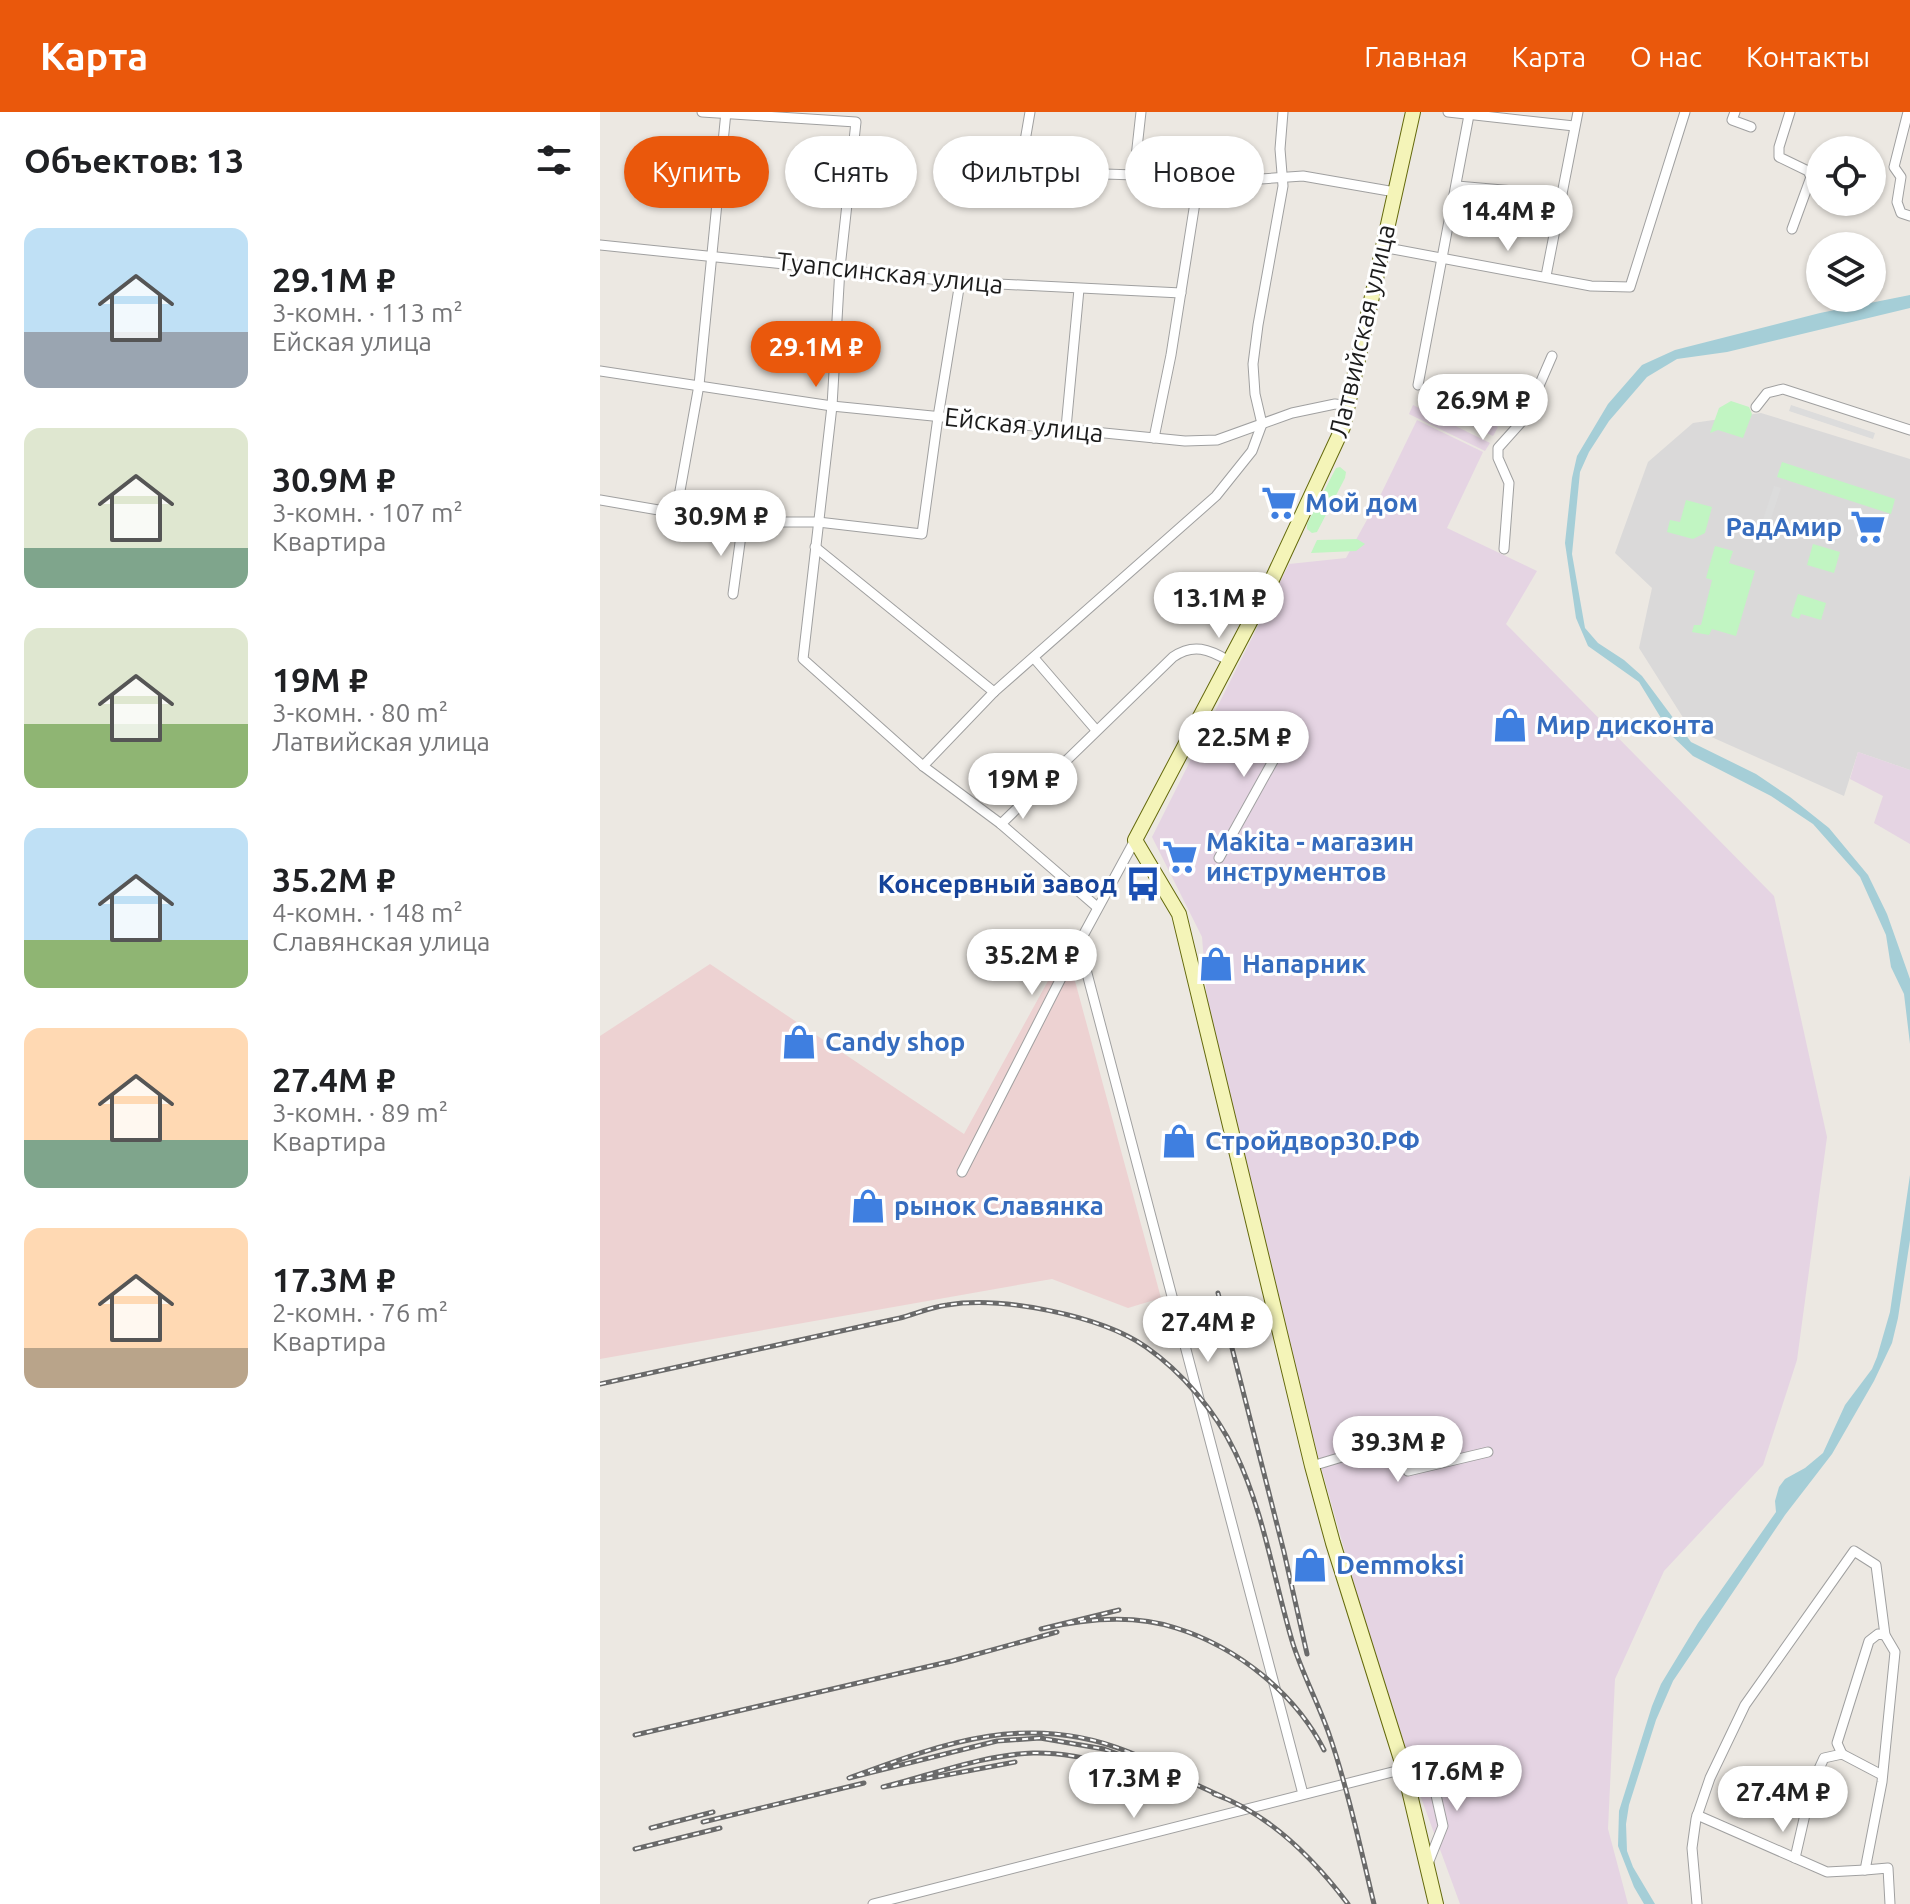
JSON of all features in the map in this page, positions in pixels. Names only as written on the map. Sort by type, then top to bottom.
[{"type":"main road","name":"Латвийская улица","points":[[1135,840],[1332,456],[1349,406],[1413,112]]},
{"type":"main road","points":[[1135,840],[1179,914],[1312,1466],[1404,1769],[1436,1904]]},
{"type":"street","points":[[702,112],[856,122],[840,268],[832,406],[803,659],[923,766],[1001,824],[1097,907]]},
{"type":"street","points":[[1030,112],[1025,141],[1050,166],[1073,173],[1125,175]]},
{"type":"street","points":[[1138,136],[1141,112]]},
{"type":"street","points":[[923,766],[994,692],[1216,496],[1252,451],[1262,424],[1255,394],[1253,364],[1283,177],[1280,149],[1283,112]]},
{"type":"street","points":[[1448,112],[1574,126]]},
{"type":"street","points":[[1546,276],[1578,112]]},
{"type":"street","points":[[1382,247],[1591,286],[1630,287],[1685,112]]},
{"type":"street","points":[[1735,112],[1732,120],[1751,127]]},
{"type":"street","points":[[1790,112],[1779,157],[1808,171],[1811,177],[1792,229]]},
{"type":"street","points":[[1908,112],[1894,167],[1901,177],[1897,202],[1901,213],[1910,216]]},
{"type":"street","points":[[676,513],[699,385],[726,113]]},
{"type":"street","points":[[1418,385],[1469,115]]},
{"type":"street","points":[[1264,179],[1303,176],[1395,192]]},
{"type":"street","points":[[1457,186],[1562,195]]},
{"type":"street","points":[[1154,438],[1194,208]]},
{"type":"street","name":"Туапсинская улица","points":[[600,245],[960,282],[1181,293]]},
{"type":"street","points":[[600,500],[742,528],[778,522],[818,522],[922,534],[960,282]]},
{"type":"street","points":[[1066,428],[1079,289]]},
{"type":"street","points":[[1504,549],[1509,483],[1498,458],[1498,448],[1525,418],[1552,356]]},
{"type":"street","name":"Ейская улица","points":[[600,371],[832,406],[1154,438],[1217,440],[1314,407],[1349,406]]},
{"type":"street","points":[[1756,407],[1767,393],[1783,389],[1910,430]]},
{"type":"street","points":[[733,594],[742,528]]},
{"type":"street","points":[[815,547],[994,692]]},
{"type":"street","points":[[1001,824],[1173,657],[1186,648],[1219,655],[1229,661]]},
{"type":"street","points":[[1034,658],[1096,730]]},
{"type":"street","points":[[1197,722],[1273,761],[1219,858]]},
{"type":"street","points":[[962,1172],[1097,907],[1135,840]]},
{"type":"street","points":[[1079,943],[1303,1794]]},
{"type":"street","points":[[1312,1466],[1395,1441],[1408,1471],[1488,1452]]},
{"type":"street","points":[[1697,1904],[1692,1848],[1697,1815],[1710,1778],[1745,1705],[1854,1551],[1876,1565],[1885,1635],[1895,1652],[1882,1775],[1865,1870]]},
{"type":"street","points":[[1882,1775],[1842,1754],[1837,1743],[1869,1641],[1878,1634],[1885,1635]]},
{"type":"street","points":[[1795,1858],[1812,1784],[1824,1758],[1842,1754]]},
{"type":"street","points":[[1427,1755],[1443,1826],[1427,1866]]},
{"type":"street","points":[[873,1904],[1404,1769]]},
{"type":"street","points":[[1697,1815],[1827,1872],[1888,1868],[1890,1904]]},
{"type":"shaded area","points":[[1426,393],[1498,427],[1493,436],[1422,402]]},
{"type":"shaded area","points":[[1413,405],[1490,443],[1485,451],[1409,414]]},
{"type":"shaded area","points":[[1791,405],[1875,433],[1873,439],[1789,411]]},
{"type":"shaded area","points":[[1761,413],[1910,459],[1910,770],[1858,752],[1844,796],[1689,727],[1639,648],[1652,588],[1615,553],[1648,462],[1693,423]]},
{"type":"shaded area","points":[[1417,420],[1483,452],[1447,528],[1537,571],[1506,624],[1774,896],[1827,1137],[1797,1360],[1763,1465],[1664,1571],[1615,1679],[1608,1829],[1628,1904],[1460,1904],[1408,1762],[1374,1655],[1316,1449],[1208,1013],[1202,937],[1152,837],[1289,564],[1346,558]]},
{"type":"shaded area","points":[[1774,486],[1781,488],[1764,540],[1757,538]]},
{"type":"shaded area","points":[[1858,752],[1910,770],[1910,844],[1874,823],[1883,796],[1850,779]]},
{"type":"shaded area","name":"рынок Славянка","points":[[1066,948],[1161,1298],[1128,1308],[1052,1279],[600,1359],[600,1036],[710,964],[964,1134]]},
{"type":"green space","points":[[1731,401],[1749,407],[1752,414],[1743,438],[1718,430],[1710,433],[1719,408]]},
{"type":"green space","points":[[1782,462],[1895,499],[1891,514],[1777,477]]},
{"type":"green space","points":[[1340,467],[1346,472],[1345,478],[1317,532],[1312,533],[1307,529],[1307,524],[1336,468]]},
{"type":"green space","points":[[1686,500],[1712,507],[1705,533],[1693,539],[1667,532],[1670,520],[1680,522]]},
{"type":"green space","points":[[1357,539],[1365,544],[1356,551],[1311,553],[1317,540]]},
{"type":"green space","points":[[1813,544],[1840,552],[1834,573],[1807,565]]},
{"type":"green space","points":[[1715,546],[1733,551],[1729,563],[1755,571],[1736,636],[1712,629],[1709,635],[1692,632],[1694,625],[1701,625],[1712,580],[1706,578]]},
{"type":"green space","points":[[1798,594],[1826,603],[1821,620],[1801,614],[1799,619],[1791,616]]},
{"type":"water","points":[[1910,295],[1910,308],[1727,352],[1677,359],[1647,377],[1609,421],[1580,472],[1572,554],[1585,628],[1598,643],[1642,676],[1691,742],[1756,774],[1790,797],[1829,828],[1868,875],[1887,914],[1910,979],[1910,1044],[1904,994],[1891,967],[1886,935],[1860,877],[1813,824],[1771,796],[1693,756],[1672,736],[1639,682],[1588,646],[1576,618],[1565,543],[1577,456],[1608,404],[1642,365],[1675,350],[1820,313],[1886,312],[1886,300]]},
{"type":"water","points":[[1910,1175],[1910,1240],[1892,1343],[1832,1454],[1785,1515],[1673,1681],[1656,1720],[1626,1824],[1627,1851],[1655,1904],[1644,1904],[1618,1846],[1619,1811],[1652,1706],[1661,1684],[1698,1623],[1776,1512],[1779,1487],[1785,1479],[1823,1453],[1845,1405],[1872,1369],[1890,1312]]},
{"type":"railway","points":[[1218,1293],[1307,1654]]},
{"type":"railway","points":[[600,1384],[900,1318],[941,1306],[969,1303],[1022,1306],[1077,1317],[1146,1347],[1172,1368],[1208,1408],[1227,1437],[1245,1475],[1293,1644],[1336,1754],[1374,1904]]},
{"type":"railway","points":[[1119,1610],[1041,1629],[1091,1621],[1126,1620],[1160,1624],[1199,1636],[1242,1660],[1281,1691],[1312,1729],[1324,1750]]},
{"type":"railway","points":[[635,1735],[952,1661],[1057,1632]]},
{"type":"railway","points":[[1173,1774],[1129,1752],[1092,1740],[1056,1734],[1021,1733],[987,1736],[953,1744],[849,1778],[997,1741],[1040,1738],[1104,1749],[1173,1774],[1223,1797]]},
{"type":"railway","points":[[1015,1762],[883,1787],[976,1761],[1033,1753],[1069,1755],[1130,1768]]},
{"type":"railway","points":[[703,1822],[864,1783]]},
{"type":"railway","points":[[1214,1794],[1234,1802],[1271,1825],[1305,1854],[1348,1904]]},
{"type":"railway","points":[[651,1828],[713,1812]]},
{"type":"railway","points":[[635,1849],[720,1828]]},
{"type":"place","name":"Мой дом","points":[[1279,503]]},
{"type":"place","name":"РадАмир","points":[[1868,527]]},
{"type":"place","name":"Мир дисконта","points":[[1510,725]]},
{"type":"place","name":"Makita - магазин инструментов","points":[[1180,857]]},
{"type":"place","name":"Консервный завод","points":[[1143,884]]},
{"type":"place","name":"Напарник","points":[[1216,964]]},
{"type":"place","name":"Candy shop","points":[[799,1042]]},
{"type":"place","name":"Стройдвор30.РФ","points":[[1179,1141]]},
{"type":"place","name":"рынок Славянка","points":[[868,1206]]},
{"type":"place","name":"Demmoksi","points":[[1310,1565]]}]
